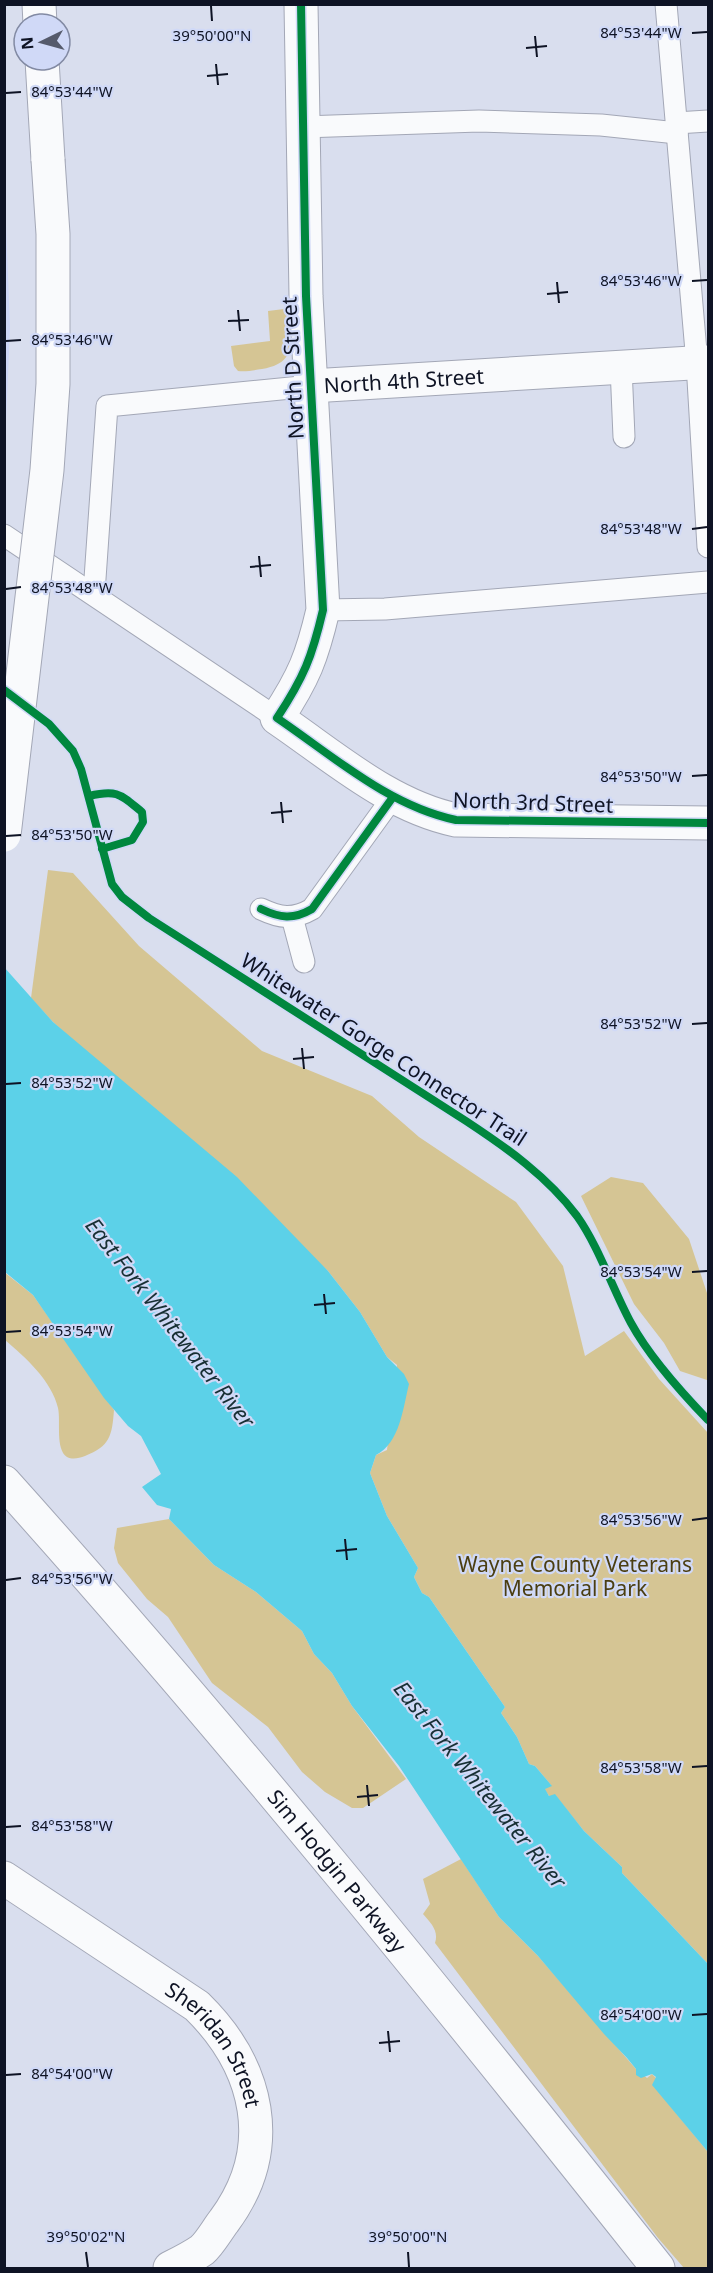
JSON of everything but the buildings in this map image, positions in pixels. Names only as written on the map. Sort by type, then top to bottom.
[{"type":"street","name":"North D Street","points":[[277,718],[299,686],[311,659],[323,610],[310,386],[301,4]]},
{"type":"street","points":[[4,835],[47,470],[53,384],[53,234],[43,72]]},
{"type":"street","name":"North 4th Street","points":[[310,386],[703,362]]},
{"type":"street","name":"North 3rd Street","points":[[277,718],[393,797],[433,815],[456,820],[708,823]]},
{"type":"street","name":"Sim Hodgin Parkway","points":[[4,1482],[310,1835],[658,2268]]},
{"type":"street","name":"Sheridan Street","points":[[4,1878],[197,2006],[214,2023],[240,2065],[254,2099],[258,2127],[250,2172],[238,2202],[203,2249],[170,2268]]},
{"type":"lane","points":[[666,4],[677,128],[703,362],[708,547]]},
{"type":"lane","points":[[303,127],[479,121],[677,128],[708,122]]},
{"type":"lane","points":[[621,367],[624,437]]},
{"type":"lane","name":"North 4th Street","points":[[94,593],[107,406],[310,386]]},
{"type":"lane","name":"North 3rd Street","points":[[4,535],[94,593],[277,718]]},
{"type":"lane","points":[[323,610],[385,609],[708,582]]},
{"type":"lane","points":[[261,909],[282,917],[292,917],[312,909],[393,797]]},
{"type":"lane","points":[[292,917],[304,962]]},
{"type":"shaded area","points":[[4,174],[10,327],[5,445],[4,445]]},
{"type":"green space","points":[[284,309],[290,314],[291,343],[287,357],[273,366],[238,371],[234,366],[231,346],[270,341],[268,311]]},
{"type":"green space","name":"Wayne County Veterans Memorial Park","points":[[48,870],[73,873],[139,946],[262,1051],[372,1096],[419,1137],[516,1202],[563,1266],[585,1356],[624,1331],[659,1379],[708,1433],[708,1964],[622,1873],[622,1867],[584,1831],[555,1795],[550,1797],[544,1789],[551,1785],[535,1766],[529,1764],[517,1737],[501,1713],[505,1707],[429,1597],[422,1593],[414,1577],[418,1568],[387,1516],[370,1473],[376,1455],[387,1450],[397,1365],[387,1357],[360,1312],[328,1271],[53,1022],[31,998]]},
{"type":"green space","points":[[611,1177],[643,1183],[689,1239],[708,1296],[707,1380],[680,1371],[664,1343],[634,1304],[581,1196]]},
{"type":"green space","points":[[4,1272],[33,1295],[114,1410],[111,1433],[105,1444],[83,1457],[74,1459],[63,1453],[58,1408],[50,1388],[29,1362],[5,1340]]},
{"type":"green space","points":[[169,1519],[214,1565],[256,1592],[302,1631],[314,1654],[332,1673],[352,1706],[406,1779],[363,1808],[352,1808],[325,1792],[302,1772],[268,1727],[212,1683],[168,1617],[147,1599],[118,1563],[114,1548],[117,1528]]},
{"type":"green space","points":[[461,1859],[499,1917],[538,1956],[636,2069],[647,2078],[652,2074],[656,2078],[653,2085],[708,2152],[708,2268],[684,2268],[658,2238],[435,1943],[435,1931],[423,1914],[430,1904],[423,1879]]},
{"type":"water","name":"East Fork Whitewater River","points":[[4,967],[53,1022],[237,1177],[328,1271],[360,1312],[387,1357],[404,1374],[409,1384],[399,1424],[390,1442],[376,1455],[370,1473],[387,1516],[418,1568],[414,1577],[422,1593],[429,1597],[505,1707],[501,1713],[517,1737],[529,1764],[535,1766],[552,1786],[545,1789],[549,1796],[555,1794],[584,1831],[622,1867],[622,1873],[708,1964],[708,2152],[652,2085],[656,2077],[652,2074],[641,2078],[636,2075],[636,2069],[627,2058],[538,1956],[499,1917],[399,1766],[352,1706],[332,1673],[314,1654],[302,1631],[256,1592],[214,1565],[169,1519],[171,1509],[157,1505],[142,1487],[161,1474],[141,1436],[128,1426],[104,1398],[33,1295],[5,1272]]},
{"type":"cycle path","points":[[301,4],[306,296],[323,610],[306,666],[277,718],[385,792],[408,804],[456,820],[708,823]]},
{"type":"cycle path","name":"Whitewater Gorge Connector Trail","points":[[4,690],[49,724],[73,751],[81,769],[112,884],[122,897],[149,918],[481,1131],[540,1176],[566,1202],[585,1228],[631,1323],[647,1349],[708,1420]]},
{"type":"cycle path","points":[[89,796],[107,793],[118,795],[142,812],[143,822],[132,840],[102,849]]},
{"type":"cycle path","points":[[261,909],[286,916],[299,915],[312,909],[393,797]]}]
